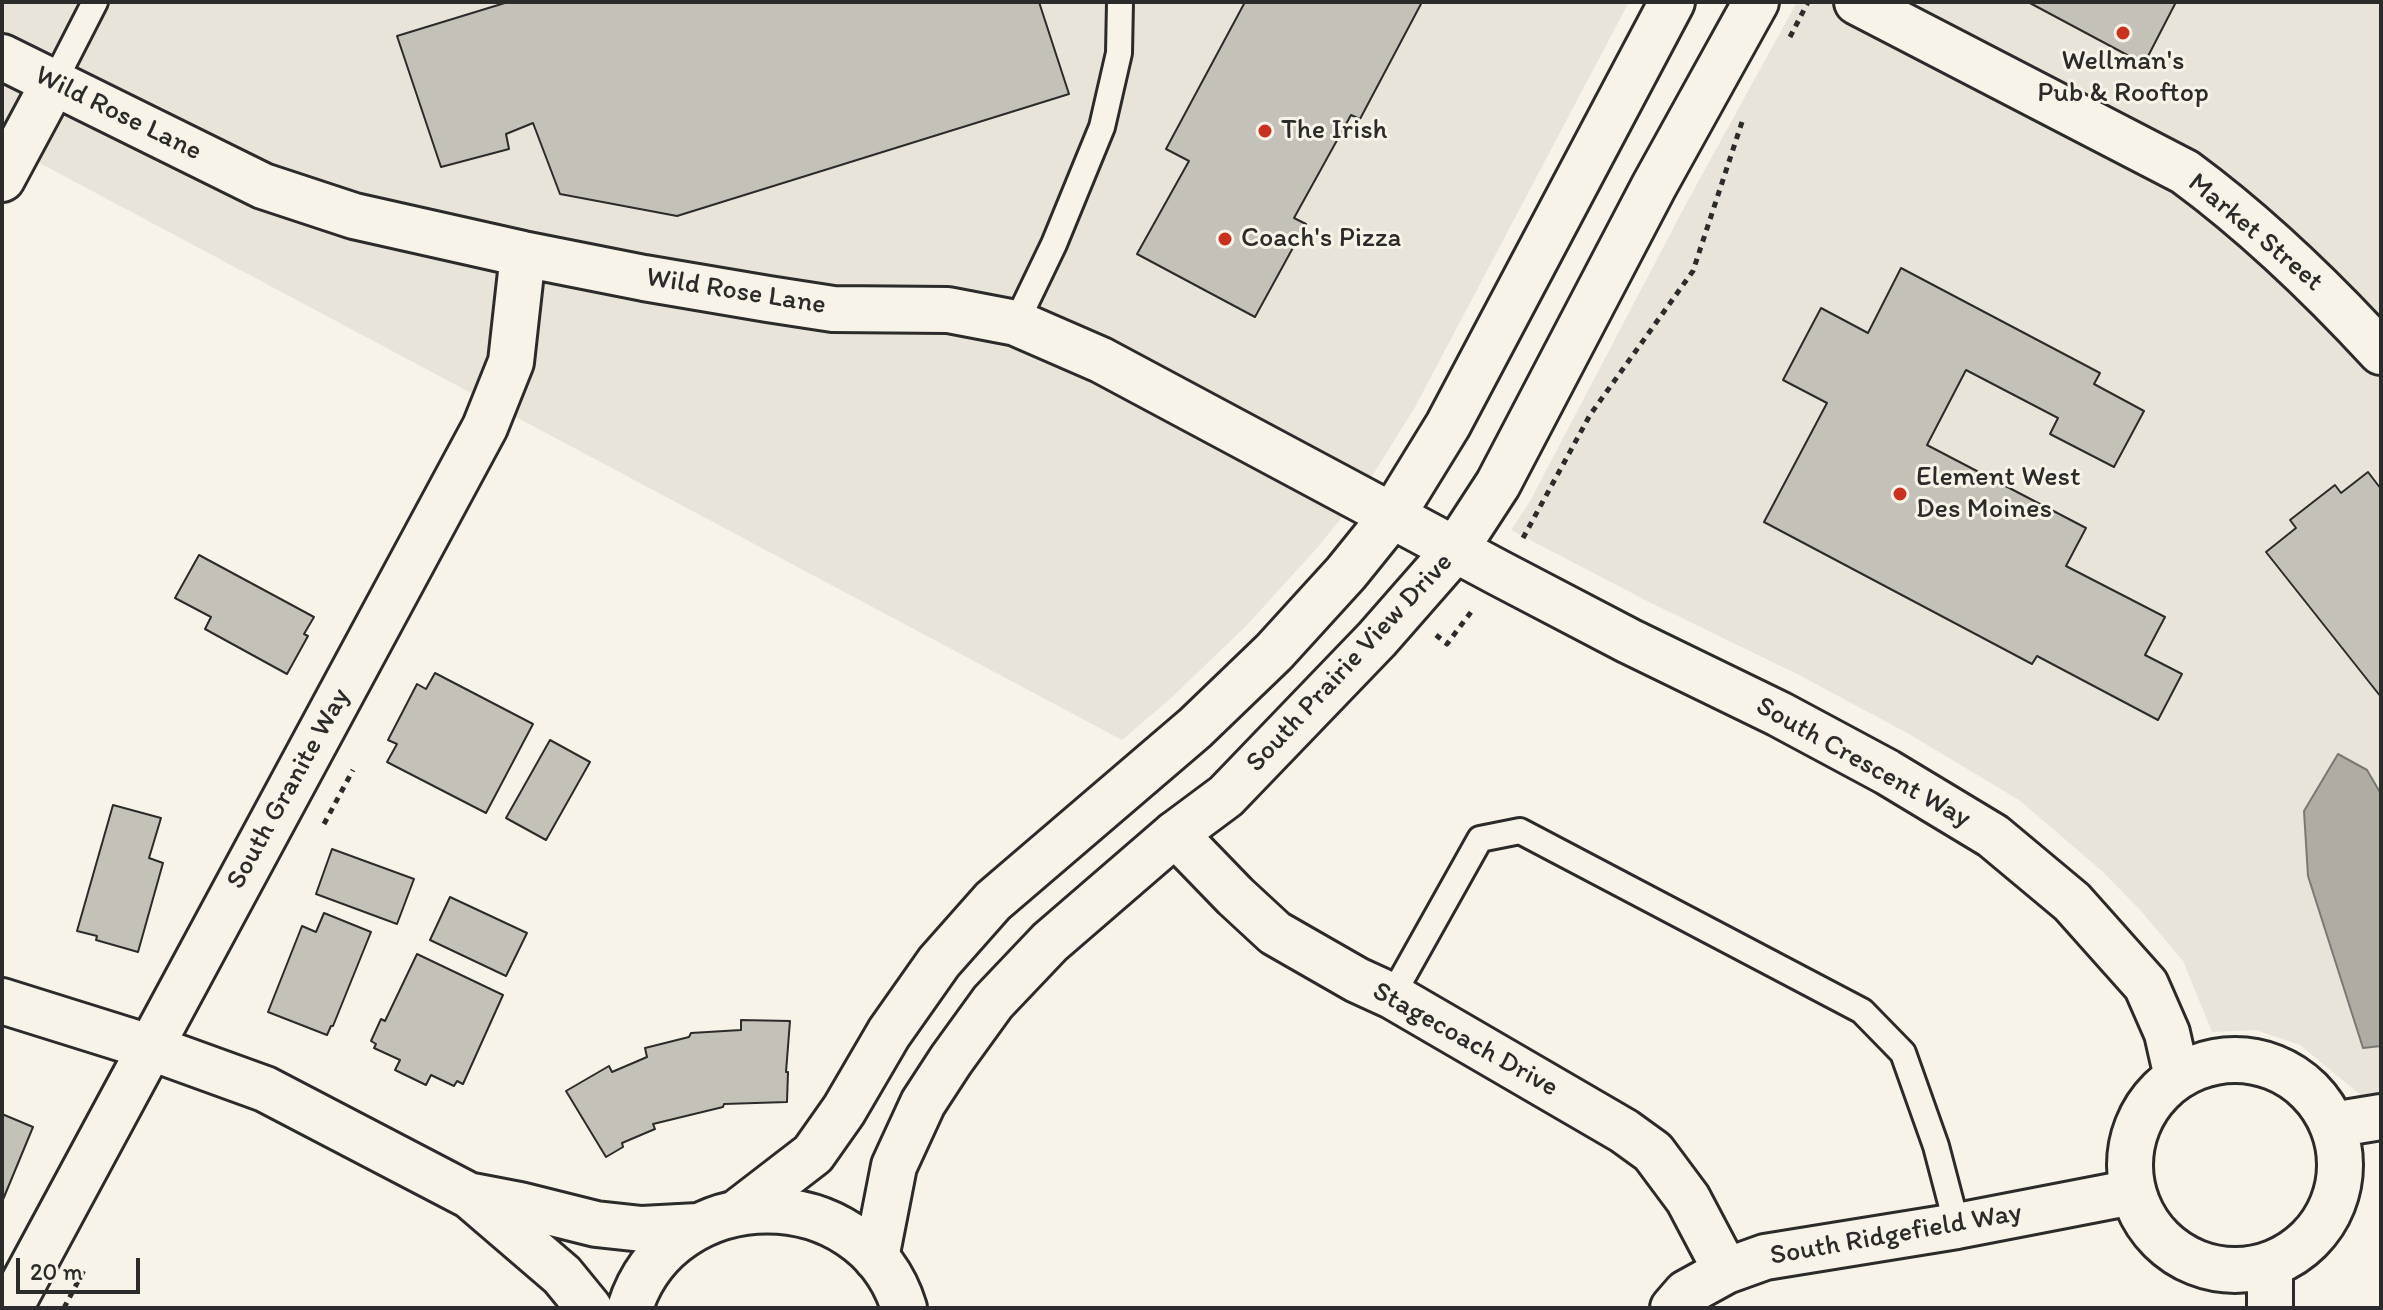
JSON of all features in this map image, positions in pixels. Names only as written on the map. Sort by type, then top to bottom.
[{"type":"street","points":[[630,1308],[647,1273],[672,1244],[698,1226],[739,1211],[813,1154],[844,1110],[889,1033],[939,962],[993,901],[1195,728],[1274,652],[1346,573],[1392,516],[1448,425],[1672,2]]},
{"type":"street","name":"South Prairie View Drive","points":[[876,1258],[894,1166],[923,1103],[993,1002],[1050,942],[1175,834],[1236,786],[1377,639],[1455,550],[1498,484],[1654,186],[1756,2]]},
{"type":"street","name":"Market Street","points":[[1857,2],[2185,172],[2226,203],[2328,295],[2381,352]]},
{"type":"street","name":"Wild Rose Lane","points":[[2,57],[263,186],[354,216],[644,278],[833,309],[948,310],[1016,323],[1101,360],[1455,550]]},
{"type":"street","points":[[2,179],[53,84]]},
{"type":"street","name":"South Granite Way","points":[[26,1301],[149,1047],[495,406],[511,362],[523,254]]},
{"type":"street","name":"South Crescent Way","points":[[1455,550],[1846,750],[1993,836],[2072,902],[2146,985],[2167,1033],[2177,1077]]},
{"type":"street","name":"Stagecoach Drive","points":[[1175,834],[1275,933],[1357,980],[1392,996],[1624,1131],[1653,1152],[1688,1199],[1726,1271]]},
{"type":"street","points":[[2,1001],[149,1047],[265,1089],[470,1196],[562,1275],[589,1308]]},
{"type":"street","points":[[2252,1060],[2285,1072],[2313,1095],[2332,1125],[2340,1153],[2337,1190],[2322,1224],[2266,1288],[2176,1252],[2148,1226],[2133,1192],[2129,1156],[2134,1132],[2150,1100],[2177,1077],[2209,1062],[2252,1060]]},
{"type":"street","points":[[2332,1125],[2381,1117]]},
{"type":"street","name":"South Ridgefield Way","points":[[1673,1308],[1686,1293],[1726,1271],[1765,1257],[1957,1226],[2133,1192]]},
{"type":"street","points":[[470,1196],[596,1224],[642,1229],[698,1226]]},
{"type":"street","points":[[739,1211],[782,1210],[820,1219],[853,1237],[876,1258],[891,1279],[904,1308]]},
{"type":"lane","points":[[53,84],[95,2]]},
{"type":"lane","points":[[1016,323],[1054,244],[1102,127],[1119,53],[1120,2]]},
{"type":"lane","points":[[1392,996],[1480,839],[1520,831],[1862,1011],[1903,1053],[1936,1146],[1957,1226]]},
{"type":"path","points":[[1788,41],[1808,2]]},
{"type":"path","points":[[1520,544],[1590,415],[1693,271],[1746,111]]},
{"type":"path","points":[[1435,634],[1447,644],[1477,603]]},
{"type":"path","points":[[320,832],[342,791]]},
{"type":"path","points":[[26,1301],[64,1308]]},
{"type":"shaded area","points":[[2,2],[1629,2],[1415,407],[1361,494],[1247,625],[1122,740],[2,143]]},
{"type":"shaded area","points":[[1797,2],[2381,2],[2381,1099],[2368,1101],[2300,1045],[2256,1030],[2212,1032],[2183,961],[2102,871],[2019,800],[1909,734],[1799,675],[1511,530],[1529,503],[1686,204]]},
{"type":"shaded area","points":[[2338,754],[2367,770],[2381,794],[2381,1046],[2363,1048],[2308,876],[2304,811]]},
{"type":"building","points":[[508,2],[1039,2],[1069,94],[677,216],[560,194],[533,123],[506,134],[509,149],[441,167],[397,36]]},
{"type":"building","points":[[1245,2],[1422,2],[1360,119],[1351,115],[1294,218],[1306,224],[1255,317],[1137,254],[1189,161],[1166,149]]},
{"type":"building","name":"Wellman's Pub & Rooftop","points":[[2028,2],[2176,2],[2144,64]]},
{"type":"building","name":"Element West Des Moines","points":[[1901,268],[2100,373],[2094,384],[2144,411],[2114,467],[2050,434],[2058,418],[1966,370],[1927,445],[2086,528],[2066,566],[2165,617],[2145,655],[2182,674],[2158,720],[2037,656],[2032,664],[1764,522],[1827,403],[1783,380],[1821,308],[1868,333]]},
{"type":"building","points":[[2368,472],[2381,489],[2381,697],[2266,552],[2296,528],[2290,520],[2335,485],[2341,493]]},
{"type":"building","points":[[199,555],[314,617],[304,634],[308,636],[287,674],[205,629],[211,617],[175,598]]},
{"type":"building","points":[[435,673],[533,724],[486,813],[387,762],[397,744],[388,740],[417,684],[426,689]]},
{"type":"building","points":[[550,740],[590,762],[546,840],[506,818]]},
{"type":"building","points":[[113,805],[161,818],[149,858],[163,863],[138,952],[77,931]]},
{"type":"building","points":[[332,849],[414,879],[397,924],[316,894]]},
{"type":"building","points":[[450,897],[527,933],[506,976],[430,940]]},
{"type":"building","points":[[324,913],[371,932],[327,1035],[268,1012],[302,926],[316,932]]},
{"type":"building","points":[[417,954],[503,995],[463,1084],[457,1081],[454,1086],[431,1075],[426,1085],[395,1070],[400,1060],[374,1048],[376,1044],[371,1041],[381,1019],[385,1021]]},
{"type":"building","points":[[741,1020],[790,1021],[787,1102],[724,1104],[723,1107],[653,1124],[655,1129],[622,1143],[623,1147],[606,1157],[566,1091],[609,1066],[612,1072],[647,1057],[645,1048],[689,1037],[691,1033],[741,1030]]},
{"type":"building","points":[[2,1114],[33,1127],[2,1202]]},
{"type":"place","name":"Wellman's Pub & Rooftop","points":[[2123,33]]},
{"type":"place","name":"The Irish","points":[[1265,131]]},
{"type":"place","name":"Coach's Pizza","points":[[1225,239]]},
{"type":"place","name":"Element West Des Moines","points":[[1900,494]]}]
